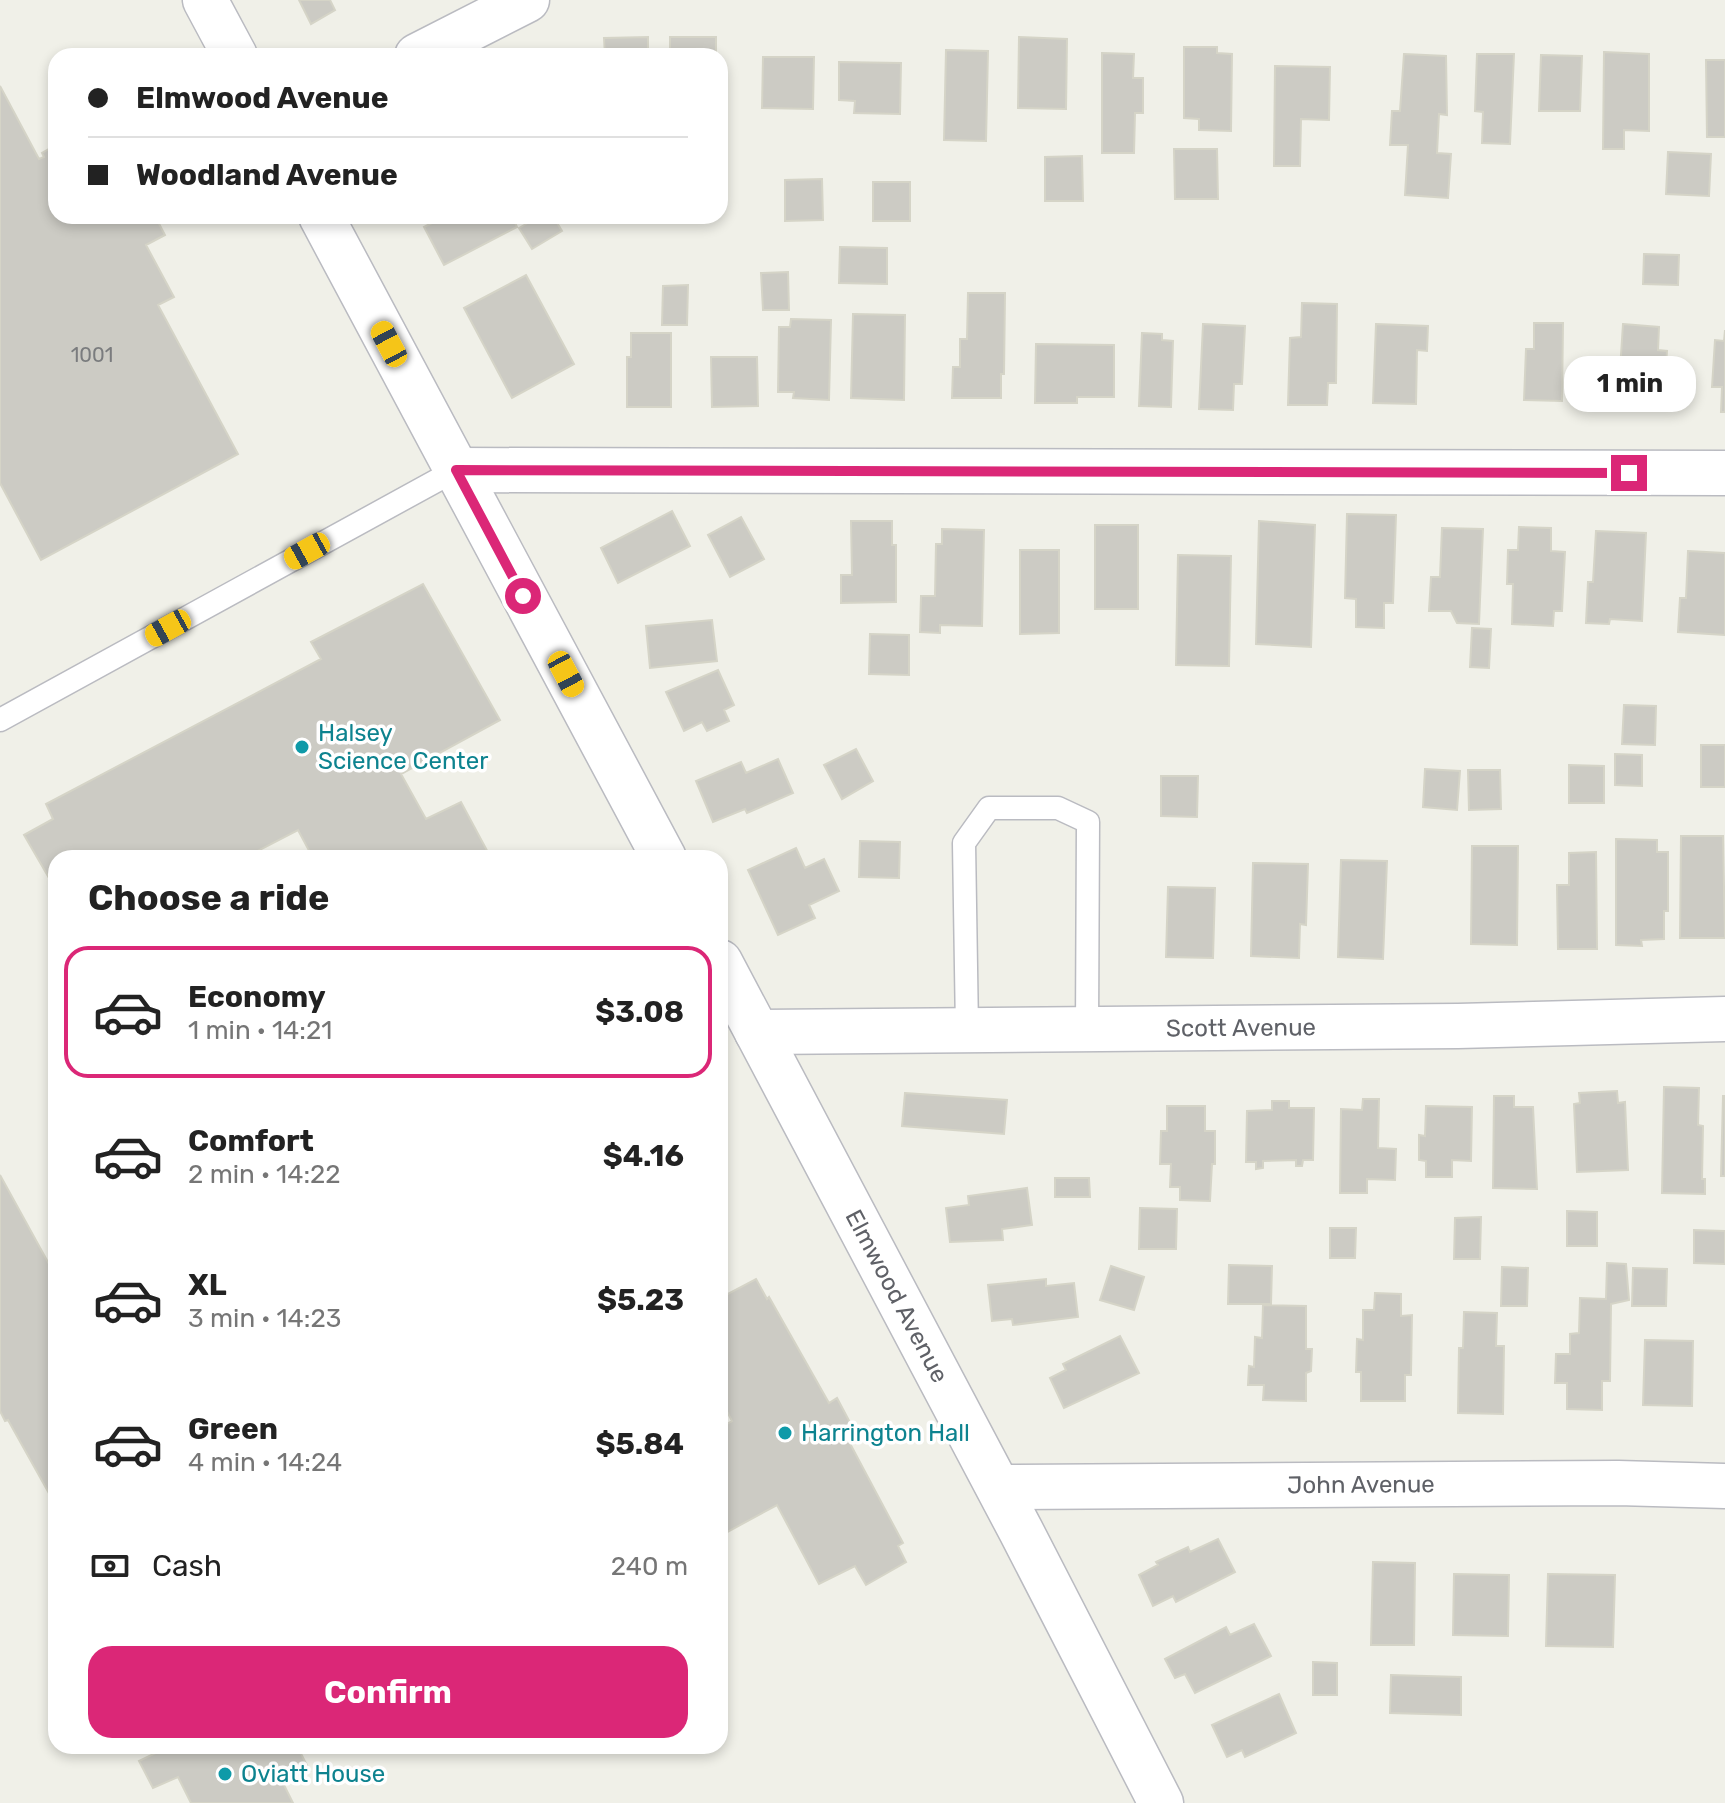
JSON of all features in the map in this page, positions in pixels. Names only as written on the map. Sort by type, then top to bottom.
[{"type":"street","points":[[205,0],[231,48]]},
{"type":"street","points":[[433,48],[527,0]]},
{"type":"street","points":[[325,224],[660,850]]},
{"type":"street","points":[[456,470],[1725,473]]},
{"type":"street","name":"Elmwood Avenue","points":[[728,977],[999,1487],[1161,1803]]},
{"type":"street","name":"Scott Avenue","points":[[757,1032],[1458,1026],[1725,1019]]},
{"type":"street","name":"John Avenue","points":[[999,1487],[1618,1483],[1725,1486]]},
{"type":"lane","points":[[0,720],[456,470]]},
{"type":"lane","points":[[967,1030],[964,843],[989,808],[1058,808],[1088,822],[1087,1029]]},
{"type":"building","points":[[299,0],[330,0],[335,10],[311,24]]},
{"type":"building","points":[[648,37],[648,48],[605,48],[604,38]]},
{"type":"building","points":[[670,37],[716,37],[716,48],[670,48]]},
{"type":"building","points":[[1019,37],[1067,39],[1066,109],[1018,108]]},
{"type":"building","points":[[1184,47],[1217,47],[1217,53],[1232,54],[1231,131],[1199,130],[1199,119],[1184,118]]},
{"type":"building","points":[[946,50],[988,51],[986,141],[944,140]]},
{"type":"building","points":[[1604,52],[1649,54],[1649,131],[1624,130],[1624,149],[1603,149]]},
{"type":"building","points":[[1102,53],[1134,54],[1133,78],[1143,78],[1143,113],[1135,113],[1134,153],[1102,153]]},
{"type":"building","points":[[1404,54],[1446,56],[1447,115],[1439,114],[1437,153],[1451,154],[1448,198],[1405,195],[1408,145],[1390,145],[1392,111],[1400,111]]},
{"type":"building","points":[[1477,54],[1514,54],[1510,144],[1482,143],[1483,112],[1475,111]]},
{"type":"building","points":[[1541,55],[1582,56],[1580,111],[1539,111]]},
{"type":"building","points":[[763,57],[814,57],[813,109],[762,108]]},
{"type":"building","points":[[1706,60],[1725,60],[1725,137],[1707,137]]},
{"type":"building","points":[[839,62],[901,63],[900,114],[854,113],[855,101],[839,100]]},
{"type":"building","points":[[1275,66],[1330,67],[1329,120],[1301,119],[1300,166],[1274,166]]},
{"type":"building","points":[[0,86],[39,159],[48,150],[48,224],[159,224],[165,235],[146,245],[174,297],[158,305],[238,454],[41,560],[0,483]]},
{"type":"building","points":[[1174,149],[1217,149],[1218,199],[1175,199]]},
{"type":"building","points":[[1668,152],[1711,154],[1709,196],[1666,194]]},
{"type":"building","points":[[1082,156],[1083,201],[1045,201],[1045,157]]},
{"type":"building","points":[[822,179],[823,220],[785,221],[785,180]]},
{"type":"building","points":[[873,182],[910,182],[910,221],[873,221]]},
{"type":"building","points":[[430,224],[516,224],[517,227],[444,265],[424,227]]},
{"type":"building","points":[[526,224],[558,224],[562,231],[532,249],[519,228]]},
{"type":"building","points":[[840,247],[887,248],[887,284],[839,283]]},
{"type":"building","points":[[1644,254],[1679,255],[1678,285],[1643,284]]},
{"type":"building","points":[[788,272],[789,310],[763,310],[761,273]]},
{"type":"building","points":[[526,275],[574,364],[512,398],[464,308]]},
{"type":"building","points":[[688,285],[687,325],[662,325],[663,286]]},
{"type":"building","points":[[968,293],[1005,293],[1001,398],[952,398],[953,367],[960,367],[960,339],[967,339]]},
{"type":"building","points":[[1302,303],[1337,304],[1336,383],[1328,383],[1327,405],[1288,405],[1290,338],[1301,337]]},
{"type":"building","points":[[853,314],[905,315],[904,400],[851,398]]},
{"type":"building","points":[[791,319],[831,320],[829,400],[793,398],[794,392],[778,392],[779,327],[790,327]]},
{"type":"building","points":[[1534,323],[1563,323],[1562,401],[1524,400],[1526,349],[1534,349]]},
{"type":"building","points":[[1203,324],[1245,326],[1242,384],[1234,384],[1233,410],[1199,409]]},
{"type":"building","points":[[1376,324],[1428,326],[1427,351],[1417,350],[1416,404],[1373,403]]},
{"type":"building","points":[[1623,324],[1659,327],[1658,350],[1667,351],[1663,405],[1618,401]]},
{"type":"building","points":[[1725,330],[1725,412],[1721,412],[1722,387],[1712,387],[1715,340],[1724,341]]},
{"type":"building","points":[[631,333],[671,333],[671,407],[627,407],[627,357],[631,357]]},
{"type":"building","points":[[1142,333],[1162,334],[1162,340],[1173,341],[1171,407],[1139,406]]},
{"type":"building","points":[[1036,344],[1114,345],[1114,397],[1077,397],[1077,403],[1035,403]]},
{"type":"building","points":[[711,357],[757,357],[758,406],[712,407]]},
{"type":"building","points":[[672,511],[690,546],[618,583],[601,548]]},
{"type":"building","points":[[1347,514],[1396,515],[1393,603],[1384,603],[1384,628],[1356,627],[1356,599],[1345,598]]},
{"type":"building","points":[[741,517],[764,559],[730,577],[708,535]]},
{"type":"building","points":[[851,521],[892,521],[892,545],[896,545],[896,602],[841,603],[841,575],[852,575]]},
{"type":"building","points":[[1259,521],[1315,525],[1311,647],[1256,644]]},
{"type":"building","points":[[1095,525],[1138,525],[1138,609],[1095,609]]},
{"type":"building","points":[[1519,527],[1551,528],[1551,551],[1565,552],[1562,611],[1554,611],[1553,626],[1512,624],[1513,584],[1507,584],[1508,550],[1518,550]]},
{"type":"building","points":[[1442,528],[1483,529],[1479,624],[1457,623],[1451,611],[1429,611],[1431,577],[1440,577]]},
{"type":"building","points":[[942,529],[984,530],[982,626],[940,625],[940,633],[920,632],[921,596],[935,596],[936,544],[942,544]]},
{"type":"building","points":[[1596,531],[1646,533],[1642,621],[1610,619],[1609,624],[1586,623],[1588,582],[1593,582]]},
{"type":"building","points":[[1020,550],[1059,550],[1059,633],[1020,634]]},
{"type":"building","points":[[1688,551],[1725,553],[1725,635],[1678,632],[1680,598],[1686,598]]},
{"type":"building","points":[[1178,555],[1231,556],[1229,666],[1176,665]]},
{"type":"building","name":"Halsey Science Center","points":[[423,584],[500,720],[401,774],[426,819],[461,802],[487,850],[309,850],[298,830],[259,850],[48,850],[48,876],[24,835],[53,819],[46,804],[321,659],[311,642]]},
{"type":"building","points":[[712,620],[717,661],[650,668],[646,626]]},
{"type":"building","points":[[1472,628],[1491,629],[1489,668],[1470,667]]},
{"type":"building","points":[[870,634],[909,635],[909,675],[869,674]]},
{"type":"building","points":[[718,670],[734,705],[724,710],[729,721],[707,731],[702,722],[684,731],[666,692]]},
{"type":"building","points":[[1624,705],[1656,706],[1655,745],[1622,744]]},
{"type":"building","points":[[1701,745],[1725,745],[1725,787],[1701,787]]},
{"type":"building","points":[[856,749],[873,781],[842,799],[824,765]]},
{"type":"building","points":[[1615,754],[1642,755],[1642,786],[1615,785]]},
{"type":"building","points":[[778,759],[793,793],[747,813],[745,809],[713,822],[696,781],[741,762],[746,773]]},
{"type":"building","points":[[1569,765],[1604,766],[1604,803],[1569,803]]},
{"type":"building","points":[[1425,769],[1460,771],[1457,810],[1423,807]]},
{"type":"building","points":[[1468,770],[1500,770],[1501,809],[1469,810]]},
{"type":"building","points":[[1161,776],[1198,776],[1197,817],[1161,816]]},
{"type":"building","points":[[1681,836],[1723,836],[1725,938],[1680,938]]},
{"type":"building","points":[[1616,839],[1657,840],[1657,852],[1668,852],[1668,911],[1664,911],[1664,939],[1641,940],[1642,946],[1616,945]]},
{"type":"building","points":[[860,841],[900,842],[899,878],[859,877]]},
{"type":"building","points":[[1472,846],[1518,846],[1517,945],[1471,944]]},
{"type":"building","points":[[796,848],[805,868],[824,859],[839,891],[809,905],[815,918],[778,935],[748,870]]},
{"type":"building","points":[[1596,852],[1597,949],[1558,949],[1557,885],[1569,885],[1569,853]]},
{"type":"building","points":[[1341,860],[1387,861],[1383,959],[1338,957]]},
{"type":"building","points":[[1253,863],[1308,864],[1306,925],[1300,924],[1299,958],[1251,956]]},
{"type":"building","points":[[1168,887],[1215,888],[1213,958],[1166,957]]},
{"type":"building","points":[[1664,1087],[1699,1088],[1698,1125],[1703,1126],[1702,1179],[1705,1179],[1705,1194],[1662,1193]]},
{"type":"building","points":[[1617,1091],[1618,1103],[1625,1102],[1628,1170],[1577,1172],[1574,1104],[1580,1103],[1579,1093]]},
{"type":"building","points":[[905,1093],[1007,1100],[1004,1134],[902,1126]]},
{"type":"building","points":[[1494,1096],[1514,1096],[1514,1107],[1533,1107],[1537,1189],[1493,1188]]},
{"type":"building","points":[[1723,1096],[1725,1176],[1721,1176]]},
{"type":"building","points":[[1363,1099],[1379,1099],[1378,1148],[1396,1149],[1395,1180],[1367,1179],[1367,1193],[1340,1193],[1341,1109],[1362,1110]]},
{"type":"building","points":[[1272,1101],[1289,1101],[1289,1108],[1314,1108],[1313,1160],[1303,1160],[1302,1166],[1296,1166],[1296,1160],[1263,1161],[1263,1168],[1256,1169],[1256,1162],[1246,1162],[1247,1111],[1272,1110]]},
{"type":"building","points":[[1167,1106],[1205,1106],[1205,1131],[1215,1131],[1210,1201],[1180,1200],[1180,1187],[1170,1187],[1171,1164],[1160,1164],[1161,1131],[1167,1131]]},
{"type":"building","points":[[1426,1106],[1472,1107],[1471,1161],[1452,1160],[1452,1177],[1426,1177],[1426,1161],[1419,1160],[1419,1135],[1425,1136]]},
{"type":"building","points":[[0,1175],[48,1262],[48,1492],[0,1411]]},
{"type":"building","points":[[1055,1178],[1089,1178],[1090,1197],[1055,1197]]},
{"type":"building","points":[[1027,1188],[1032,1225],[1002,1229],[1003,1240],[950,1242],[946,1208],[969,1205],[968,1196]]},
{"type":"building","points":[[1140,1208],[1177,1209],[1176,1249],[1139,1249]]},
{"type":"building","points":[[1567,1211],[1597,1212],[1597,1246],[1567,1246]]},
{"type":"building","points":[[1481,1217],[1480,1259],[1454,1259],[1455,1218]]},
{"type":"building","points":[[1330,1228],[1356,1228],[1355,1258],[1330,1258]]},
{"type":"building","points":[[1694,1230],[1725,1231],[1725,1264],[1694,1263]]},
{"type":"building","points":[[1607,1263],[1626,1264],[1629,1300],[1611,1304],[1610,1381],[1602,1381],[1602,1410],[1567,1409],[1567,1383],[1555,1383],[1556,1354],[1570,1354],[1570,1334],[1579,1333],[1580,1298],[1606,1299]]},
{"type":"building","points":[[1229,1265],[1272,1266],[1271,1304],[1228,1304]]},
{"type":"building","points":[[1111,1266],[1144,1277],[1134,1310],[1100,1300]]},
{"type":"building","points":[[1502,1267],[1528,1268],[1527,1306],[1501,1306]]},
{"type":"building","points":[[1633,1268],[1667,1269],[1666,1306],[1632,1306]]},
{"type":"building","name":"Harrington Hall","points":[[756,1279],[829,1403],[837,1398],[854,1430],[846,1436],[903,1543],[898,1546],[906,1562],[866,1585],[855,1566],[819,1584],[777,1505],[728,1532],[728,1423],[732,1421],[728,1413],[728,1294]]},
{"type":"building","points":[[1046,1279],[1046,1286],[1074,1283],[1078,1317],[1013,1325],[1012,1319],[992,1321],[988,1285]]},
{"type":"building","points":[[1375,1293],[1401,1294],[1401,1316],[1412,1315],[1411,1375],[1405,1375],[1405,1401],[1361,1401],[1361,1372],[1356,1372],[1357,1339],[1363,1340],[1363,1310],[1374,1310]]},
{"type":"building","points":[[1263,1305],[1306,1306],[1306,1349],[1312,1349],[1311,1371],[1306,1373],[1306,1401],[1263,1400],[1264,1385],[1248,1385],[1249,1366],[1254,1367],[1255,1337],[1262,1338]]},
{"type":"building","points":[[1464,1312],[1497,1313],[1496,1346],[1504,1346],[1503,1414],[1458,1413],[1459,1348],[1463,1348]]},
{"type":"building","points":[[1120,1336],[1139,1373],[1064,1408],[1050,1378],[1066,1370],[1063,1364]]},
{"type":"building","points":[[1645,1340],[1693,1341],[1692,1406],[1643,1405]]},
{"type":"building","points":[[1218,1539],[1235,1572],[1176,1602],[1173,1596],[1153,1606],[1139,1575],[1158,1565],[1156,1562],[1188,1547],[1190,1552]]},
{"type":"building","points":[[1373,1562],[1415,1563],[1414,1645],[1371,1645]]},
{"type":"building","points":[[1454,1574],[1509,1575],[1508,1636],[1453,1635]]},
{"type":"building","points":[[1548,1574],[1615,1575],[1613,1647],[1546,1646]]},
{"type":"building","points":[[1254,1624],[1271,1656],[1195,1693],[1185,1674],[1175,1678],[1165,1659],[1226,1627],[1230,1635]]},
{"type":"building","points":[[1313,1662],[1337,1663],[1337,1695],[1313,1695]]},
{"type":"building","points":[[1391,1675],[1461,1677],[1461,1715],[1390,1713]]},
{"type":"building","points":[[1279,1694],[1296,1733],[1245,1757],[1242,1750],[1227,1757],[1212,1725]]},
{"type":"building","name":"Oviatt House","points":[[153,1754],[301,1754],[310,1771],[283,1783],[293,1803],[191,1803],[178,1777],[153,1788],[139,1761]]},
{"type":"place","name":"Halsey Science Center","points":[[302,747]]},
{"type":"place","name":"Harrington Hall","points":[[785,1433]]},
{"type":"place","name":"Oviatt House","points":[[225,1774]]},
{"type":"route","points":[[523,596],[456,470],[1629,473]]}]
